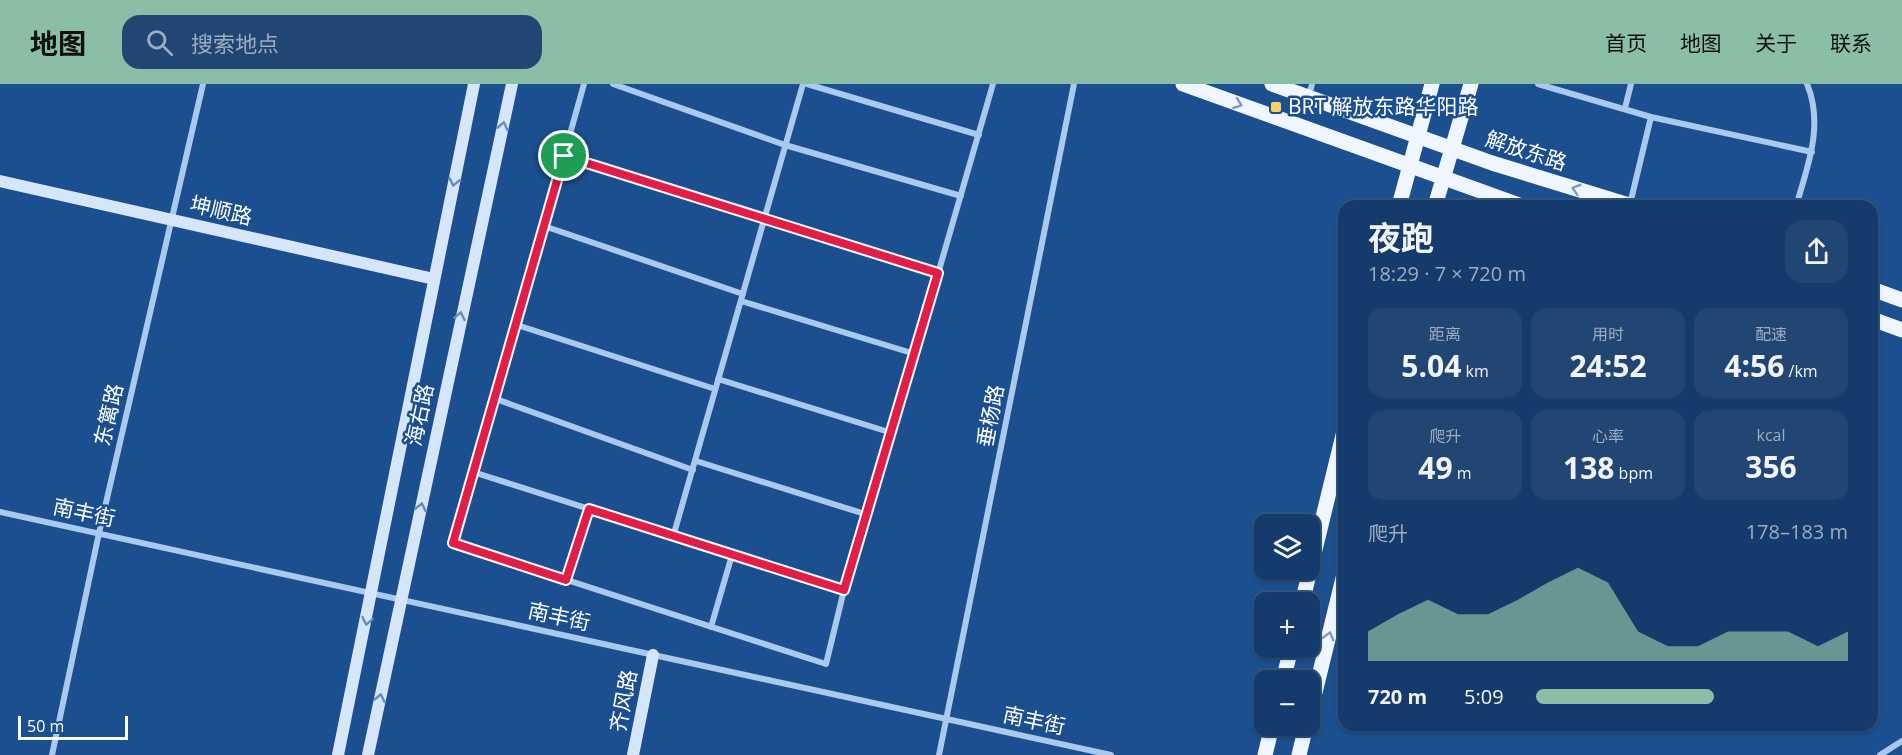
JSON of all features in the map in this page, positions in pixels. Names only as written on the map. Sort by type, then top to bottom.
[{"type":"main road","name":"海右路","points":[[338,755],[474,84]]},
{"type":"main road","name":"海右路","points":[[368,755],[512,84]]},
{"type":"main road","points":[[1183,84],[1505,200]]},
{"type":"main road","name":"解放东路","points":[[1272,84],[1311,90],[1452,149],[1615,200]]},
{"type":"main road","points":[[1400,200],[1432,84]]},
{"type":"main road","points":[[1436,200],[1471,84]]},
{"type":"main road","name":"坤顺路","points":[[0,181],[434,279]]},
{"type":"main road","points":[[1878,291],[1902,300]]},
{"type":"main road","points":[[1878,321],[1902,330]]},
{"type":"main road","points":[[1305,592],[1338,456]]},
{"type":"main road","points":[[1320,672],[1338,599]]},
{"type":"main road","name":"齐风路","points":[[633,755],[653,655]]},
{"type":"main road","points":[[1265,755],[1270,736]]},
{"type":"main road","points":[[1299,755],[1304,736]]},
{"type":"street","name":"东篱路","points":[[52,755],[99,533],[203,84]]},
{"type":"street","points":[[584,84],[496,399],[453,543],[826,664],[844,590],[868,515],[993,84]]},
{"type":"street","points":[[613,84],[785,145],[961,196]]},
{"type":"street","points":[[673,537],[785,145],[805,84],[979,135]]},
{"type":"street","name":"垂杨路","points":[[939,755],[1074,84]]},
{"type":"street","points":[[1538,84],[1651,117],[1812,152]]},
{"type":"street","points":[[1625,108],[1631,84]]},
{"type":"street","points":[[1798,200],[1812,152],[1816,104],[1807,84]]},
{"type":"street","points":[[1632,200],[1651,117]]},
{"type":"street","points":[[564,156],[938,273]]},
{"type":"street","points":[[544,226],[742,298],[915,354]]},
{"type":"street","points":[[517,325],[715,389]]},
{"type":"street","points":[[718,379],[892,433]]},
{"type":"street","points":[[496,399],[693,470]]},
{"type":"street","points":[[696,461],[868,515]]},
{"type":"street","points":[[473,472],[844,590]]},
{"type":"street","points":[[566,580],[589,509]]},
{"type":"street","name":"南丰街","points":[[0,512],[1111,755]]},
{"type":"street","points":[[711,627],[732,555]]},
{"type":"street","points":[[1880,755],[1902,741]]},
{"type":"place","name":"BRT 解放东路华阳路","points":[[1276,107]]},
{"type":"route","points":[[564,156],[938,273],[844,590],[589,509],[566,580],[453,543],[564,156]]}]
